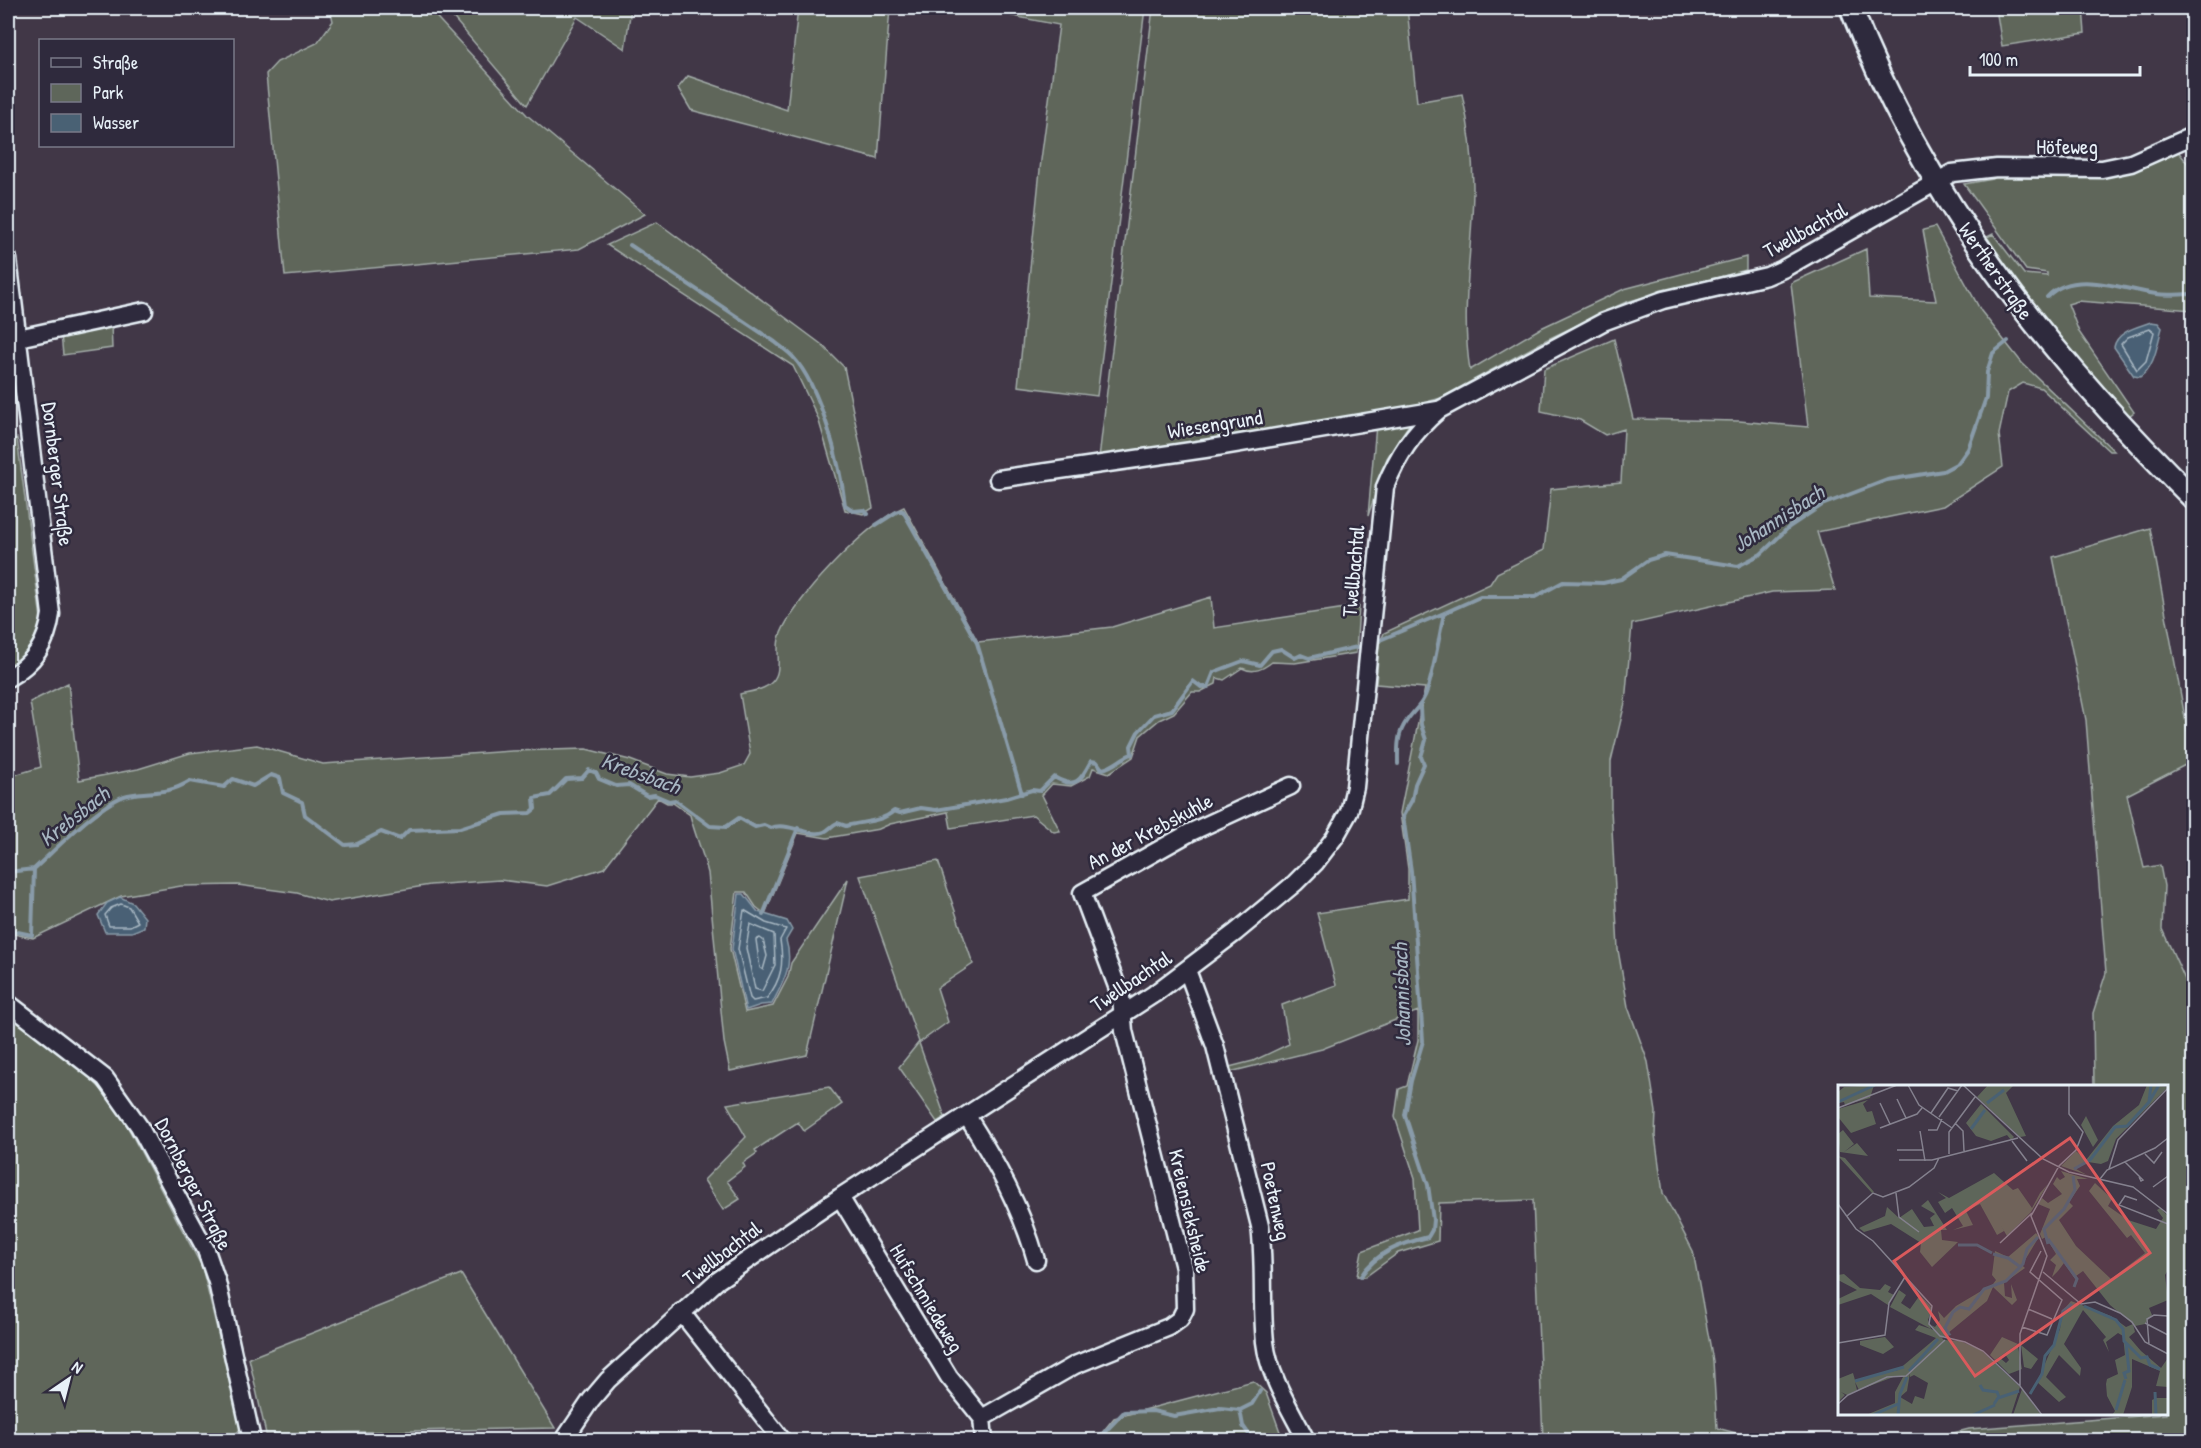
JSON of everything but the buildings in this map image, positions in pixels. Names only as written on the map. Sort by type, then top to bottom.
[{"type":"main road","name":"Wertherstraße","points":[[1851,8],[1894,101],[1936,181],[1988,263],[2049,343],[2131,436],[2193,499]]},
{"type":"street","name":"Höfeweg","points":[[1936,181],[1952,172],[1969,170],[2103,169],[2131,163],[2193,135]]},
{"type":"street","name":"Twellbachtal","points":[[564,1440],[591,1400],[608,1380],[681,1312],[732,1270],[1187,970],[1295,883],[1335,837],[1349,812],[1355,787],[1385,487],[1405,445],[1419,427],[1438,410],[1603,322],[1663,300],[1767,276],[1936,181]]},
{"type":"street","name":"Dornberger Straße","points":[[8,259],[51,614],[45,640],[38,653],[22,670],[8,678]]},
{"type":"street","points":[[18,338],[144,311]]},
{"type":"street","name":"Wiesengrund","points":[[998,479],[1205,449],[1438,410]]},
{"type":"street","name":"An der Krebskuhle","points":[[1123,1014],[1121,997],[1082,893],[1189,833],[1291,786]]},
{"type":"street","name":"Poetenweg","points":[[1187,970],[1215,1046],[1260,1226],[1264,1255],[1265,1343],[1274,1376],[1306,1440]]},
{"type":"street","name":"Dornberger Straße","points":[[8,1003],[105,1078],[139,1126],[206,1250],[217,1282],[252,1440]]},
{"type":"street","name":"Kreiensieksheide","points":[[982,1418],[1075,1365],[1169,1327],[1180,1319],[1185,1309],[1184,1268],[1124,1031],[1123,1014]]},
{"type":"street","points":[[967,1116],[1001,1173],[1027,1229],[1036,1260]]},
{"type":"street","name":"Hufschmiedeweg","points":[[840,1197],[949,1377],[982,1418]]},
{"type":"street","points":[[681,1312],[782,1440]]},
{"type":"street","points":[[982,1418],[984,1440]]},
{"type":"green space","points":[[330,8],[428,8],[527,115],[645,214],[579,249],[285,276],[266,74],[277,62],[317,43],[333,21]]},
{"type":"green space","points":[[445,8],[631,8],[625,49],[577,17],[527,105]]},
{"type":"green space","points":[[798,8],[890,8],[878,159],[691,110],[678,88],[688,76],[787,110]]},
{"type":"green space","points":[[972,8],[1145,8],[1097,396],[1018,386],[1041,160],[1059,25]]},
{"type":"green space","points":[[1153,8],[1407,8],[1417,102],[1462,94],[1467,117],[1473,186],[1466,324],[1470,370],[1541,328],[1624,289],[1746,257],[1746,270],[1626,302],[1546,340],[1441,398],[1383,414],[1099,458]]},
{"type":"green space","points":[[1996,8],[2083,8],[2085,33],[2002,46]]},
{"type":"green space","points":[[2177,150],[2193,170],[2193,310],[2078,301],[2068,304],[2079,332],[2134,412],[2129,416],[2046,323],[1987,237],[1993,234],[2024,274],[2047,276],[2047,273],[2026,270],[1964,184],[1993,179],[1997,174]]},
{"type":"green space","points":[[657,222],[821,344],[844,367],[873,508],[863,514],[845,510],[818,418],[793,366],[607,245]]},
{"type":"green space","points":[[1935,227],[1981,311],[2022,363],[2114,451],[2109,451],[2041,388],[2023,383],[2008,392],[1999,434],[2003,467],[1943,506],[1817,532],[1835,590],[1772,592],[1632,624],[1625,703],[1611,761],[1618,950],[1628,1007],[1648,1062],[1656,1112],[1655,1136],[1663,1193],[1693,1251],[1713,1361],[1717,1428],[1758,1439],[1787,1440],[1543,1440],[1533,1200],[1439,1203],[1438,1241],[1398,1253],[1365,1277],[1357,1276],[1362,1251],[1418,1230],[1415,1178],[1395,1117],[1399,1089],[1407,1086],[1418,1040],[1418,1011],[1322,1049],[1230,1072],[1229,1067],[1253,1061],[1289,1044],[1282,1005],[1336,985],[1317,913],[1408,899],[1408,869],[1400,813],[1425,688],[1376,684],[1379,645],[1384,633],[1490,584],[1497,573],[1544,550],[1551,489],[1621,482],[1624,429],[1605,435],[1580,420],[1541,411],[1544,369],[1614,339],[1633,419],[1739,421],[1808,427],[1791,283],[1866,249],[1869,298],[1936,301],[1923,230]]},
{"type":"green space","points":[[111,324],[112,348],[63,355],[61,334]]},
{"type":"green space","points":[[1410,423],[1387,458],[1368,516],[1376,425]]},
{"type":"green space","points":[[17,438],[41,619],[33,641],[25,654],[15,664],[8,667],[8,442]]},
{"type":"green space","points":[[904,507],[978,642],[1112,627],[1211,597],[1214,628],[1359,606],[1356,653],[1295,663],[1272,662],[1254,671],[1242,668],[1224,680],[1217,678],[1216,684],[1200,692],[1192,692],[1174,713],[1159,720],[1140,736],[1133,757],[1109,773],[1093,768],[1090,776],[1071,786],[1052,784],[1042,795],[1060,831],[1054,832],[1033,815],[951,828],[948,812],[890,824],[879,829],[827,838],[798,833],[765,914],[756,907],[746,892],[737,892],[730,949],[745,1012],[773,1006],[788,977],[791,963],[848,879],[807,1055],[730,1071],[724,1042],[708,873],[690,815],[673,803],[667,803],[658,798],[604,868],[547,886],[500,880],[430,885],[329,902],[297,893],[238,885],[181,886],[121,896],[33,938],[8,933],[8,777],[41,767],[30,702],[68,683],[79,780],[138,769],[190,753],[257,745],[323,764],[512,751],[586,749],[630,760],[667,774],[690,777],[720,773],[744,765],[750,754],[740,694],[760,689],[773,681],[778,668],[779,639],[798,605],[852,545],[871,528]]},
{"type":"green space","points":[[2150,528],[2193,761],[2127,795],[2144,868],[2160,865],[2164,886],[2162,929],[2193,997],[2193,1440],[1926,1440],[1969,1429],[2168,1415],[2168,1085],[2094,1085],[2093,1013],[2106,973],[2086,720],[2053,557]]},
{"type":"green space","points":[[938,861],[973,964],[937,988],[948,1022],[919,1043],[945,1117],[937,1122],[899,1067],[919,1042],[860,876]]},
{"type":"green space","points":[[8,1014],[80,1068],[104,1092],[125,1122],[202,1267],[241,1428],[235,1435],[220,1440],[8,1440]]},
{"type":"green space","points":[[829,1087],[842,1104],[804,1131],[798,1122],[755,1150],[757,1153],[743,1163],[745,1167],[727,1181],[740,1199],[723,1210],[704,1180],[746,1137],[727,1104]]},
{"type":"green space","points":[[461,1274],[555,1428],[266,1434],[249,1358]]},
{"type":"green space","points":[[1253,1381],[1266,1393],[1283,1440],[1096,1440],[1114,1418]]},
{"type":"water","points":[[2151,322],[2158,323],[2162,328],[2155,355],[2145,373],[2140,377],[2134,376],[2114,347],[2124,333]]},
{"type":"water","points":[[739,894],[744,894],[758,912],[787,921],[792,930],[786,940],[788,966],[772,1004],[746,1010],[732,949]]},
{"type":"water","points":[[120,897],[133,903],[145,918],[144,927],[132,932],[105,932],[98,915],[107,903]]},
{"type":"waterway","points":[[630,245],[775,342],[793,357],[812,387],[828,427],[839,469],[845,505],[854,511],[864,510],[868,514]]},
{"type":"waterway","name":"Johannisbach","points":[[2047,297],[2058,288],[2085,282],[2161,295],[2194,294]]},
{"type":"waterway","name":"Johannisbach","points":[[1398,764],[1401,731],[1423,700],[1428,688],[1444,613],[1480,597],[1535,597],[1563,582],[1603,583],[1621,579],[1648,560],[1665,555],[1738,566],[1761,554],[1789,527],[1822,505],[1887,480],[1943,471],[1958,463],[1968,449],[1986,398],[1987,372],[1993,353],[2008,341]]},
{"type":"waterway","points":[[876,525],[898,511],[903,511],[977,643],[1022,794]]},
{"type":"waterway","points":[[1373,643],[1444,613]]},
{"type":"waterway","name":"Krebsbach","points":[[8,930],[32,935],[34,869],[92,816],[105,806],[128,795],[166,791],[190,781],[224,787],[233,779],[253,786],[271,775],[280,778],[283,793],[302,802],[305,815],[345,845],[357,844],[381,832],[400,839],[409,830],[460,828],[504,814],[530,813],[535,809],[534,798],[550,795],[566,779],[582,778],[589,770],[596,773],[599,779],[616,786],[629,785],[647,796],[655,795],[669,801],[675,800],[710,826],[726,827],[739,818],[755,827],[777,826],[819,833],[837,823],[846,826],[871,821],[883,818],[894,811],[900,813],[921,808],[936,810],[1006,798],[1032,790],[1040,791],[1054,777],[1073,783],[1081,778],[1091,761],[1097,762],[1102,769],[1132,754],[1131,746],[1138,732],[1154,715],[1172,710],[1193,681],[1201,687],[1208,687],[1214,672],[1243,661],[1260,665],[1272,651],[1281,649],[1295,658],[1301,655],[1309,658],[1366,645]]},
{"type":"waterway","name":"Johannisbach","points":[[1361,1276],[1382,1255],[1399,1246],[1428,1237],[1432,1230],[1433,1220],[1428,1185],[1405,1115],[1411,1081],[1423,1041],[1411,871],[1403,816],[1412,800],[1415,784],[1424,764],[1421,757],[1426,740],[1421,725],[1420,708]]},
{"type":"waterway","points":[[763,915],[798,828]]},
{"type":"waterway","points":[[8,872],[34,869]]},
{"type":"waterway","name":"Johannisbach","points":[[1240,1410],[1252,1404],[1260,1391]]},
{"type":"waterway","points":[[1097,1440],[1124,1412],[1153,1411],[1174,1416],[1220,1408],[1240,1410]]},
{"type":"waterway","name":"Johannisbach","points":[[1240,1410],[1243,1426],[1253,1440]]}]
